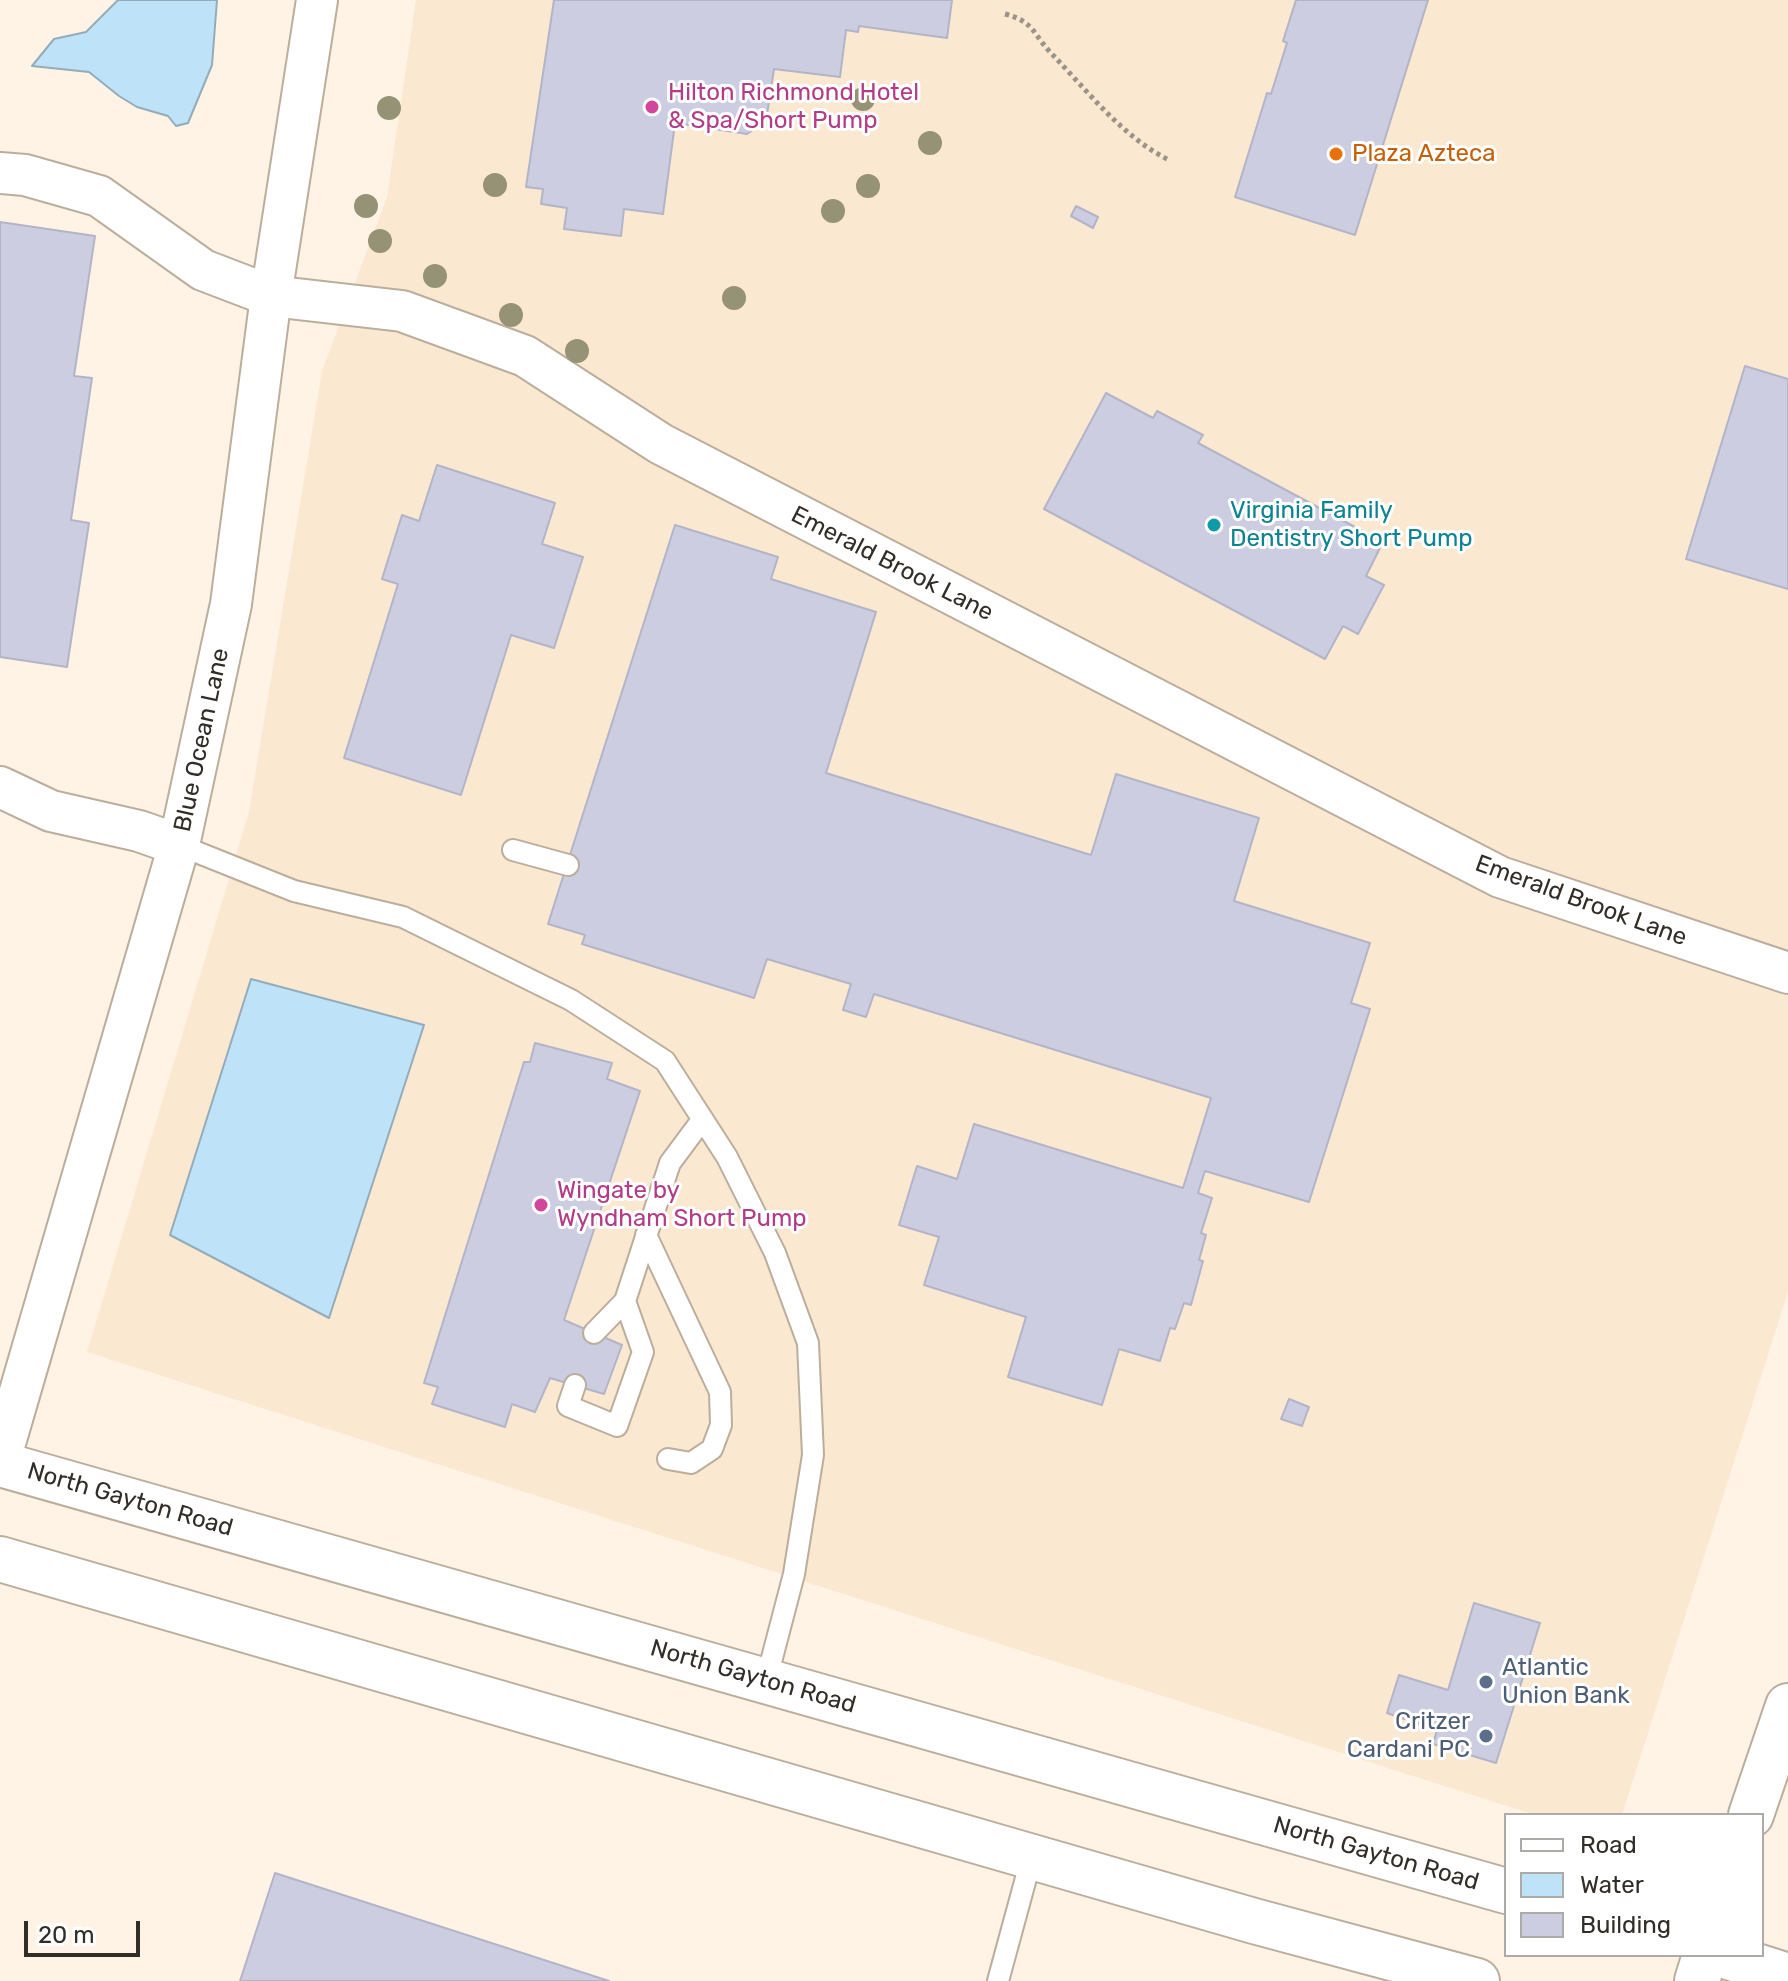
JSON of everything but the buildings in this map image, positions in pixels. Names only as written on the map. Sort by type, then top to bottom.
[{"type":"main road","name":"North Gayton Road","points":[[0,1462],[1504,1890]]},
{"type":"main road","points":[[0,1559],[1477,1981]]},
{"type":"main road","points":[[1752,1813],[1788,1706]]},
{"type":"main road","points":[[1697,1981],[1704,1957]]},
{"type":"main road","points":[[1728,1957],[1788,1976]]},
{"type":"street","name":"Blue Ocean Lane","points":[[0,1462],[179,845],[231,604],[271,296],[317,0]]},
{"type":"street","name":"Emerald Brook Lane","points":[[0,173],[25,175],[99,196],[203,270],[271,296],[402,311],[525,356],[661,444],[1500,877],[1788,973]]},
{"type":"street","points":[[0,787],[51,811],[139,831],[179,845]]},
{"type":"lane","points":[[179,845],[294,891],[403,917],[571,1000],[665,1061],[727,1157],[775,1253],[808,1343],[813,1455],[794,1574],[766,1681]]},
{"type":"lane","points":[[513,850],[568,865]]},
{"type":"lane","points":[[594,1333],[625,1301],[670,1163],[702,1120]]},
{"type":"lane","points":[[646,1235],[720,1392],[721,1425],[712,1449],[691,1463],[668,1459]]},
{"type":"lane","points":[[575,1385],[568,1406],[617,1426],[643,1352],[625,1301]]},
{"type":"lane","points":[[998,1981],[1032,1856]]},
{"type":"path","points":[[1005,14],[1025,19],[1040,39],[1127,130],[1148,149],[1169,160]]},
{"type":"shaded area","points":[[416,0],[1788,0],[1788,1292],[1623,1813],[1529,1813],[87,1352],[249,812],[322,371],[387,197]]},
{"type":"water","points":[[118,0],[217,0],[212,65],[188,123],[176,126],[168,116],[137,107],[89,72],[32,66],[54,39],[86,32]]},
{"type":"water","points":[[251,979],[424,1025],[329,1318],[170,1235]]},
{"type":"place","name":"Hilton Richmond Hotel & Spa/Short Pump","points":[[652,107]]},
{"type":"place","name":"Plaza Azteca","points":[[1336,154]]},
{"type":"place","name":"Virginia Family Dentistry Short Pump","points":[[1214,525]]},
{"type":"place","name":"Wingate by Wyndham Short Pump","points":[[541,1205]]},
{"type":"place","name":"Atlantic Union Bank","points":[[1486,1682]]},
{"type":"place","name":"Critzer Cardani PC","points":[[1486,1736]]}]
